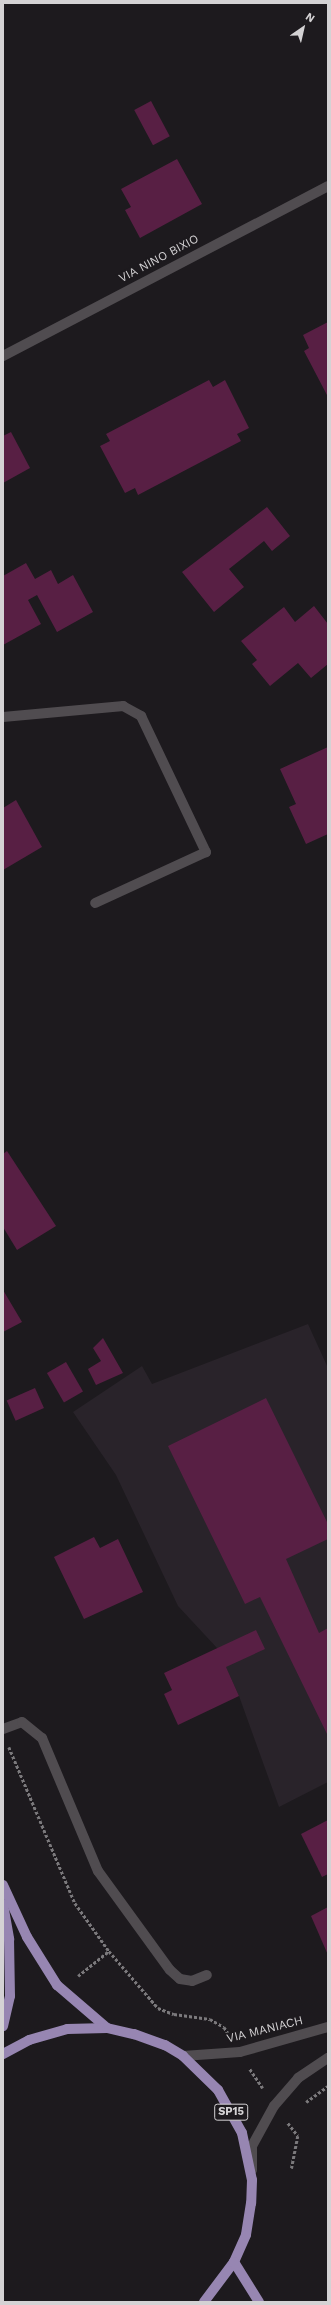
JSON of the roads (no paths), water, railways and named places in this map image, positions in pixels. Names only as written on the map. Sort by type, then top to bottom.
[{"type":"main road","name":"SP15","points":[[3,1885],[28,1937],[56,1985],[107,2028]]},
{"type":"main road","points":[[3,1904],[9,1939],[10,1996],[3,2026]]},
{"type":"main road","name":"SP15","points":[[3,2054],[29,2040],[67,2029],[107,2028],[134,2034],[165,2045],[183,2056],[222,2096],[242,2132],[252,2180],[246,2235],[234,2262],[204,2302]]},
{"type":"main road","points":[[234,2262],[259,2302]]},
{"type":"street","name":"VIA NINO BIXIO","points":[[3,356],[328,186]]},
{"type":"street","points":[[3,717],[123,706],[141,716],[206,852],[95,903]]},
{"type":"street","points":[[3,1729],[22,1722],[42,1738],[98,1871],[170,1970],[180,1979],[192,1981],[207,1975]]},
{"type":"street","name":"VIA MANIACH","points":[[183,2056],[240,2052],[328,2027]]},
{"type":"street","points":[[252,2180],[252,2146],[264,2121],[298,2078],[328,2058]]}]
